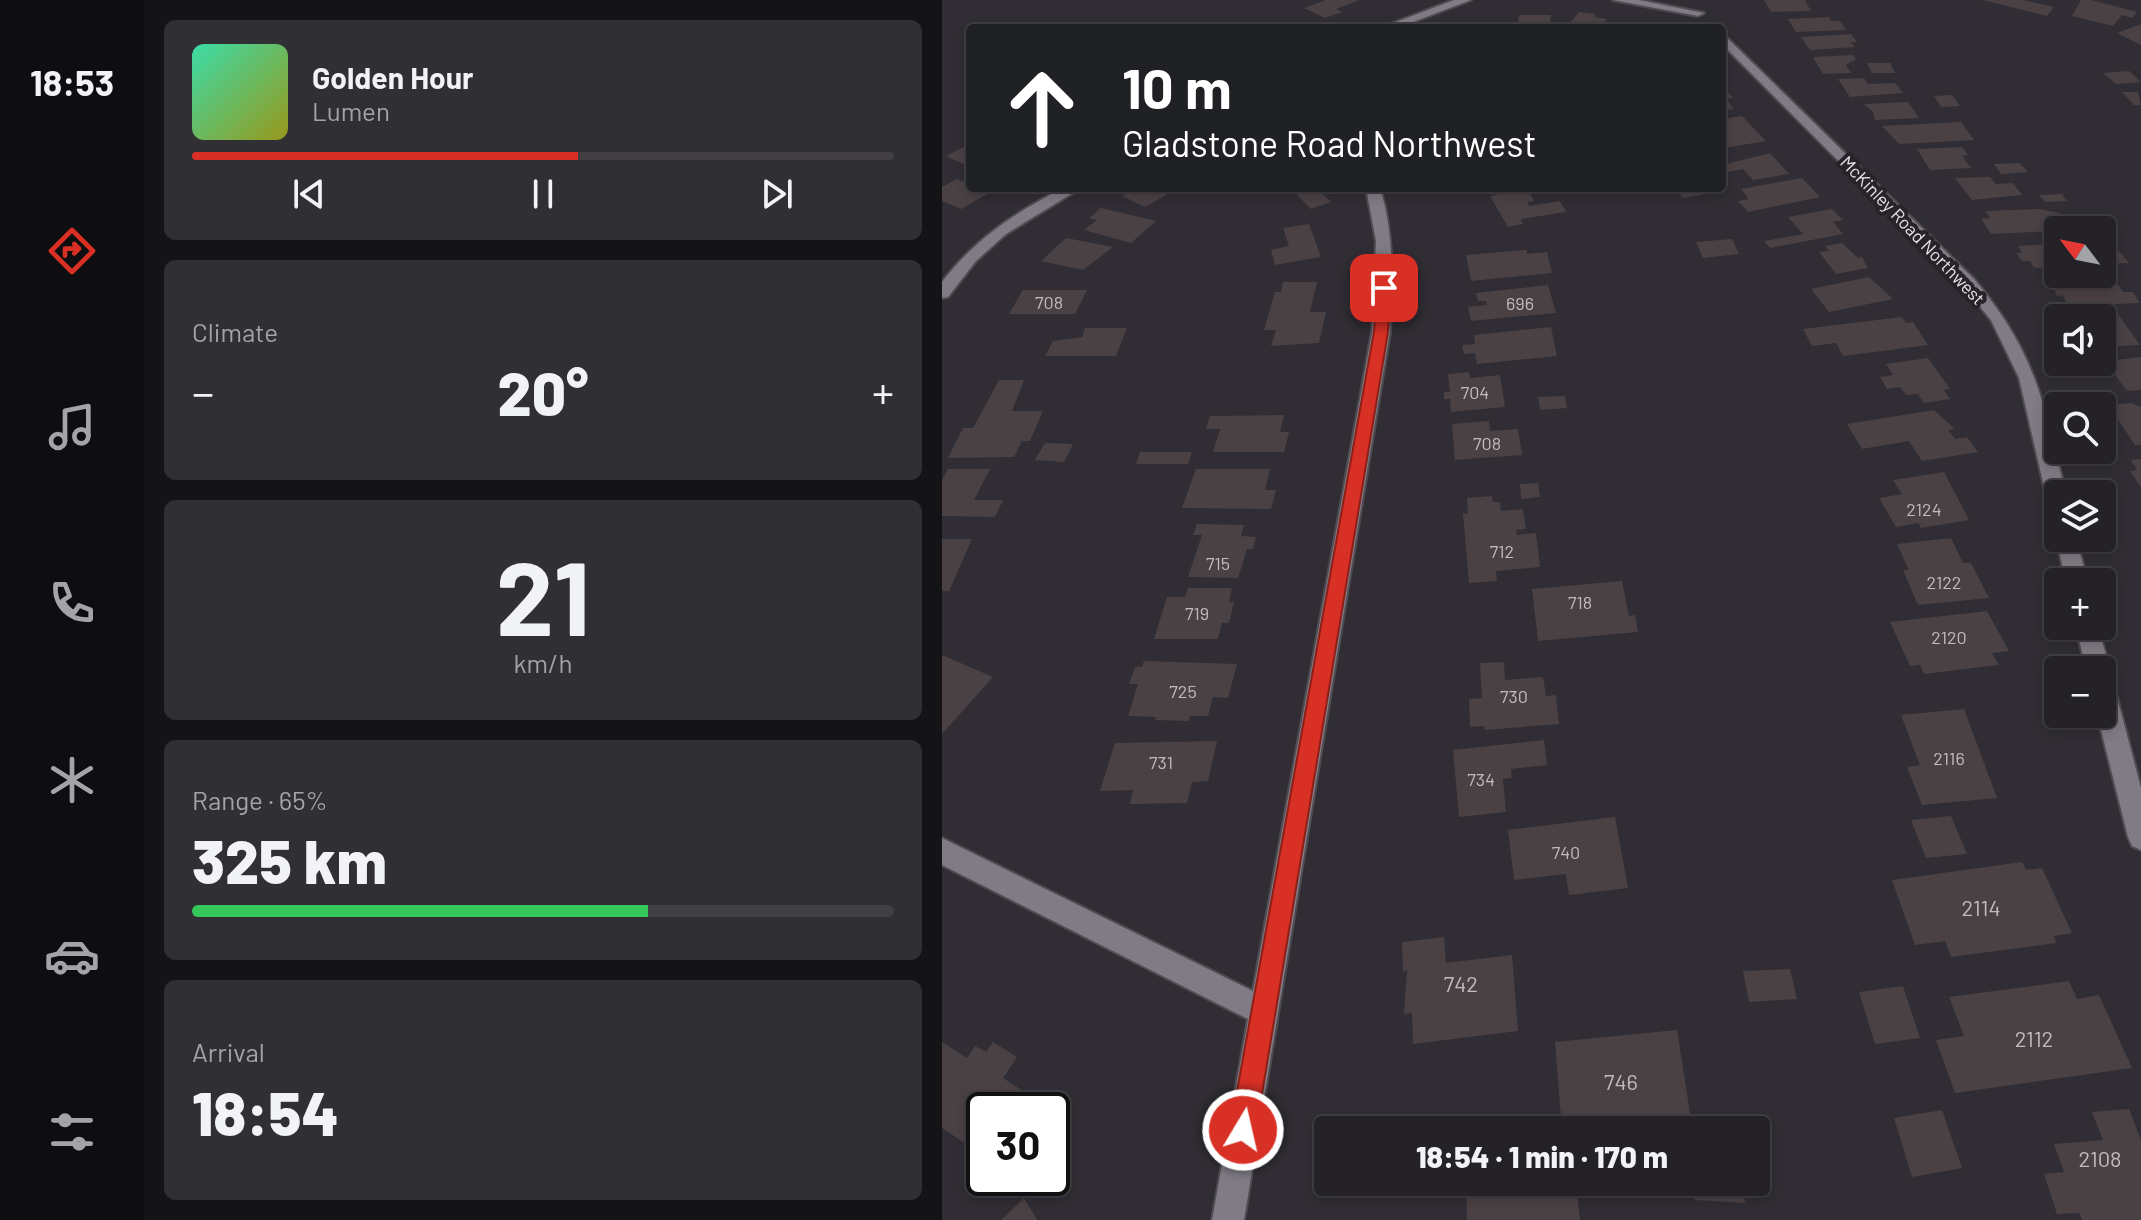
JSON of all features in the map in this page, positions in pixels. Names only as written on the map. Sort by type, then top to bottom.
[{"type":"street","points":[[1397,24],[1465,0]]},
{"type":"street","points":[[1619,0],[1698,13]]},
{"type":"street","name":"McKinley Road Northwest","points":[[1691,0],[1709,24]]},
{"type":"street","name":"McKinley Road Northwest","points":[[1726,41],[1968,282],[1998,318],[2028,378],[2052,480]]},
{"type":"street","points":[[942,293],[988,238],[1026,212],[1066,192]]},
{"type":"street","points":[[1228,1220],[1381,332],[1385,265],[1380,208],[1374,192]]},
{"type":"street","points":[[2113,728],[2141,837]]},
{"type":"street","points":[[942,851],[1262,1011]]},
{"type":"building","points":[[1326,0],[1360,0],[1336,9],[1342,12],[1325,18],[1304,8]]},
{"type":"building","points":[[1764,0],[1805,0],[1811,11],[1771,12]]},
{"type":"building","points":[[1983,0],[2023,0],[2054,7],[2047,16]]},
{"type":"building","points":[[2081,0],[2137,12],[2132,18],[2122,15],[2113,26],[2072,16]]},
{"type":"building","points":[[1579,12],[1607,19],[1603,24],[1569,24]]},
{"type":"building","points":[[1519,15],[1551,15],[1550,24],[1518,24]]},
{"type":"building","points":[[1829,17],[1831,21],[1840,21],[1846,30],[1796,32],[1788,19]]},
{"type":"building","points":[[2141,24],[2141,45],[2117,33]]},
{"type":"building","points":[[1851,34],[1857,42],[1851,42],[1855,47],[1810,50],[1801,37]]},
{"type":"building","points":[[1853,55],[1856,59],[1846,65],[1851,73],[1823,74],[1813,57]]},
{"type":"building","points":[[1867,63],[1890,63],[1895,73],[1872,73]]},
{"type":"building","points":[[2129,71],[2141,82],[2116,84],[2103,73]]},
{"type":"building","points":[[1864,78],[1868,84],[1895,83],[1903,93],[1850,97],[1838,79]]},
{"type":"building","points":[[2122,92],[2138,92],[2141,105],[2134,105]]},
{"type":"building","points":[[1952,95],[1960,106],[1941,107],[1934,96]]},
{"type":"building","points":[[1726,99],[1734,109],[1726,110]]},
{"type":"building","points":[[1908,102],[1919,118],[1875,120],[1873,112],[1864,104]]},
{"type":"building","points":[[1742,116],[1766,141],[1726,148],[1726,118]]},
{"type":"building","points":[[1961,122],[1974,140],[1899,144],[1882,126]]},
{"type":"building","points":[[966,146],[966,165],[946,156]]},
{"type":"building","points":[[1962,147],[1968,155],[1962,156],[1971,168],[1930,170],[1917,149]]},
{"type":"building","points":[[1770,153],[1789,174],[1753,180],[1743,169],[1728,172],[1726,164]]},
{"type":"building","points":[[2020,163],[2028,172],[2001,174],[1994,164]]},
{"type":"building","points":[[1990,177],[1996,184],[2013,183],[2022,195],[1972,200],[1955,178]]},
{"type":"building","points":[[1802,178],[1820,197],[1748,212],[1738,201],[1749,199],[1741,189]]},
{"type":"building","points":[[957,179],[966,182],[966,192],[991,192],[961,209],[942,201],[942,187]]},
{"type":"building","points":[[1129,192],[1172,192],[1145,207],[1122,196]]},
{"type":"building","points":[[1294,192],[1321,192],[1331,202],[1311,209]]},
{"type":"building","points":[[1529,192],[1534,201],[1527,202],[1529,206],[1560,201],[1566,212],[1521,219],[1523,224],[1508,227],[1490,196]]},
{"type":"building","points":[[1678,192],[1711,193],[1683,198]]},
{"type":"building","points":[[2062,194],[2067,201],[2045,202],[2039,195]]},
{"type":"building","points":[[1101,208],[1156,221],[1131,243],[1084,230],[1097,220],[1089,218]]},
{"type":"building","points":[[1832,209],[1843,220],[1833,222],[1843,234],[1770,248],[1764,241],[1803,234],[1788,217]]},
{"type":"building","points":[[2040,209],[2061,216],[2044,216],[2044,232],[1991,234],[1981,219],[1990,218],[1985,211]]},
{"type":"building","points":[[1309,224],[1321,257],[1275,265],[1271,250],[1289,246],[1283,228]]},
{"type":"building","points":[[1066,238],[1113,247],[1083,270],[1041,261]]},
{"type":"building","points":[[1732,239],[1739,254],[1703,258],[1696,242]]},
{"type":"building","points":[[1842,243],[1858,258],[1862,257],[1868,268],[1836,274],[1819,252],[1829,251],[1825,246]]},
{"type":"building","points":[[2044,245],[2044,268],[2034,268],[2030,261],[2022,261],[2016,253],[2022,253],[2018,246]]},
{"type":"building","points":[[1527,250],[1527,254],[1547,252],[1552,273],[1471,281],[1466,255]]},
{"type":"building","points":[[2116,250],[2119,251],[2129,263],[2116,263]]},
{"type":"building","points":[[1869,277],[1893,299],[1829,312],[1811,289]]},
{"type":"building","points":[[1283,282],[1317,282],[1310,312],[1326,312],[1319,343],[1271,346],[1276,330],[1264,330],[1275,292],[1281,292]]},
{"type":"building","points":[[2116,282],[2123,292],[2133,292],[2140,303],[2068,304],[2062,295],[2057,296],[2054,288],[2116,288]]},
{"type":"building","points":[[1548,285],[1556,313],[1471,321],[1468,307],[1487,305],[1486,301],[1478,301],[1476,293]]},
{"type":"building","points":[[1023,290],[1087,290],[1075,314],[1009,314]]},
{"type":"building","points":[[2116,311],[2140,345],[2116,346]]},
{"type":"building","points":[[1902,317],[1906,323],[1913,322],[1928,345],[1843,356],[1836,343],[1812,346],[1803,329]]},
{"type":"building","points":[[1551,327],[1557,356],[1477,364],[1475,353],[1464,354],[1462,345],[1475,344],[1474,335]]},
{"type":"building","points":[[1085,328],[1127,328],[1116,356],[1045,356],[1053,341],[1082,337]]},
{"type":"building","points":[[2141,357],[2141,390],[2127,391],[2116,376],[2116,360]]},
{"type":"building","points":[[1928,358],[1950,389],[1944,390],[1950,399],[1924,403],[1918,394],[1906,395],[1900,387],[1887,389],[1880,377],[1893,375],[1886,364]]},
{"type":"building","points":[[1469,372],[1470,378],[1500,375],[1505,407],[1451,412],[1450,399],[1444,399],[1444,392],[1450,392],[1448,374]]},
{"type":"building","points":[[999,380],[1024,380],[1012,411],[1043,411],[1030,441],[1022,441],[1014,457],[948,458],[963,428],[973,428]]},
{"type":"building","points":[[1565,396],[1567,408],[1540,410],[1538,397]]},
{"type":"building","points":[[2131,403],[2141,407],[2141,445],[2135,445],[2116,417],[2116,404]]},
{"type":"building","points":[[1934,410],[1955,429],[1948,430],[1955,439],[1967,437],[1978,452],[1922,461],[1909,441],[1862,449],[1847,424]]},
{"type":"building","points":[[1284,415],[1280,432],[1289,432],[1284,452],[1213,452],[1220,429],[1206,429],[1210,416]]},
{"type":"building","points":[[1489,421],[1490,431],[1518,429],[1522,455],[1455,460],[1452,424]]},
{"type":"building","points":[[1045,443],[1073,444],[1064,462],[1035,460]]},
{"type":"building","points":[[1140,452],[1192,452],[1188,464],[1136,464]]},
{"type":"building","points":[[2141,459],[2141,487],[2130,471],[2137,470],[2131,460]]},
{"type":"building","points":[[948,469],[990,469],[974,500],[1003,500],[995,517],[942,516],[942,480]]},
{"type":"building","points":[[1196,469],[1270,469],[1265,490],[1276,490],[1271,509],[1182,508]]},
{"type":"building","points":[[1944,472],[1969,520],[1921,528],[1918,523],[1896,527],[1879,498],[1902,494],[1893,480]]},
{"type":"building","points":[[1538,483],[1540,497],[1521,499],[1520,484]]},
{"type":"building","points":[[1492,496],[1493,502],[1500,502],[1501,511],[1523,509],[1526,529],[1516,530],[1517,535],[1536,533],[1540,567],[1496,571],[1497,581],[1469,583],[1463,514],[1468,514],[1467,498]]},
{"type":"building","points":[[1197,524],[1244,525],[1241,536],[1256,537],[1253,549],[1247,549],[1238,578],[1188,577],[1202,535],[1193,535]]},
{"type":"building","points":[[1951,538],[1963,563],[1971,563],[1989,598],[1918,605],[1903,570],[1909,570],[1897,544]]},
{"type":"building","points":[[942,539],[972,539],[949,591],[942,591]]},
{"type":"building","points":[[1622,581],[1629,616],[1635,615],[1638,632],[1538,641],[1532,589]]},
{"type":"building","points":[[1188,588],[1232,588],[1229,602],[1234,602],[1229,623],[1222,623],[1218,639],[1154,639],[1167,597],[1185,597]]},
{"type":"building","points":[[1987,611],[2009,651],[1992,653],[1999,665],[1924,674],[1920,665],[1910,666],[1890,622]]},
{"type":"building","points":[[942,655],[993,677],[942,734]]},
{"type":"building","points":[[1144,661],[1237,664],[1228,698],[1213,697],[1208,716],[1190,716],[1189,721],[1155,720],[1156,717],[1128,716],[1138,684],[1129,684],[1135,667],[1142,667]]},
{"type":"building","points":[[1504,662],[1505,680],[1543,677],[1546,696],[1556,695],[1559,724],[1485,730],[1484,726],[1470,727],[1469,699],[1482,698],[1480,663]]},
{"type":"building","points":[[1964,709],[1997,798],[1922,805],[1907,767],[1920,765],[1901,715]]},
{"type":"building","points":[[1544,740],[1547,765],[1511,769],[1512,778],[1503,779],[1506,812],[1459,817],[1453,750]]},
{"type":"building","points":[[1217,741],[1208,781],[1192,782],[1187,803],[1130,804],[1133,790],[1100,791],[1115,743]]},
{"type":"building","points":[[1951,816],[1967,854],[1926,858],[1911,820]]},
{"type":"building","points":[[1615,817],[1628,888],[1569,895],[1566,874],[1514,880],[1508,830]]},
{"type":"building","points":[[2022,862],[2026,870],[2042,868],[2072,933],[2054,936],[2056,943],[1951,957],[1945,941],[1915,945],[1892,880]]},
{"type":"building","points":[[1444,937],[1446,963],[1512,955],[1518,1031],[1413,1044],[1412,1013],[1404,1014],[1407,970],[1403,972],[1402,942]]},
{"type":"building","points":[[1790,969],[1797,999],[1749,1002],[1743,971]]},
{"type":"building","points":[[2069,981],[2077,999],[2099,995],[2132,1068],[1955,1093],[1936,1040],[1964,1036],[1949,997]]},
{"type":"building","points":[[1903,986],[1920,1038],[1875,1044],[1859,992]]},
{"type":"building","points":[[1677,1030],[1691,1116],[1561,1116],[1555,1042]]},
{"type":"building","points":[[942,1042],[967,1058],[975,1046],[986,1052],[993,1042],[1017,1057],[1003,1078],[1025,1092],[966,1092],[966,1144],[942,1128]]},
{"type":"building","points":[[2129,1109],[2141,1140],[2141,1220],[2082,1220],[2079,1213],[2057,1214],[2044,1174],[2064,1172],[2054,1144],[2103,1140],[2092,1112]]},
{"type":"building","points":[[1942,1110],[1962,1168],[1912,1177],[1894,1118]]},
{"type":"building","points":[[1466,1196],[1577,1196],[1580,1220],[1467,1220]]},
{"type":"building","points":[[1695,1196],[1744,1196],[1745,1203],[1695,1200]]},
{"type":"building","points":[[1024,1198],[1037,1220],[1001,1220]]},
{"type":"route","points":[[1243,1130],[1381,332],[1384,288]]}]
